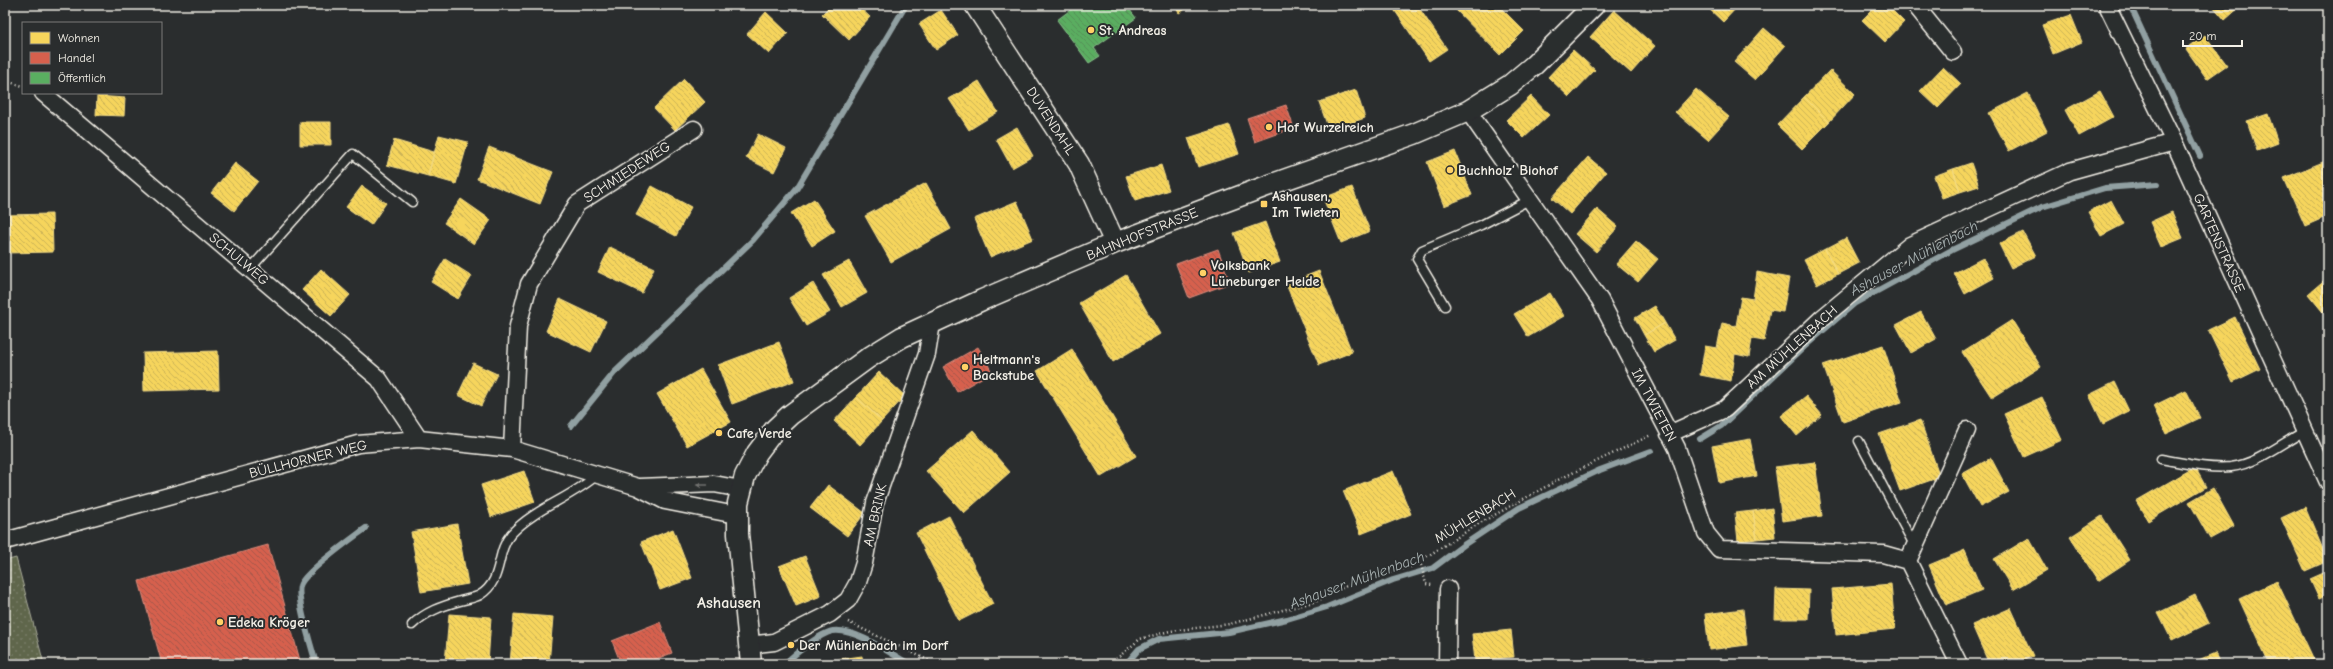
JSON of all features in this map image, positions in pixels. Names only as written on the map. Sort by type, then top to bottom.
[{"type":"street","name":"DUVENDAHL","points":[[975,5],[1079,164],[1115,243]]},
{"type":"street","name":"BAHNHOFSTRASSE","points":[[750,654],[736,514],[740,489],[756,453],[775,429],[790,415],[868,358],[902,337],[932,323],[1115,243],[1264,187],[1414,134],[1468,111],[1504,89],[1534,65],[1594,5]]},
{"type":"street","points":[[1915,5],[1953,52]]},
{"type":"street","name":"GARTENSTRASSE","points":[[2107,5],[2174,142],[2328,482]]},
{"type":"street","name":"SCHULWEG","points":[[44,94],[379,378],[419,439]]},
{"type":"street","name":"IM TWIETEN","points":[[1468,111],[1531,199],[1600,300],[1677,448],[1706,533],[1718,549],[1883,554],[1908,561]]},
{"type":"street","name":"SCHMIEDEWEG","points":[[512,449],[518,326],[528,284],[577,204],[694,129]]},
{"type":"street","name":"AM MÜHLENBACH","points":[[1667,430],[1725,409],[1822,318],[1910,246],[2070,171],[2174,142]]},
{"type":"street","name":"AM BRINK","points":[[750,654],[830,614],[848,600],[860,576],[864,563],[875,503],[927,354],[932,323]]},
{"type":"street","points":[[1959,664],[1908,561],[1967,430]]},
{"type":"street","name":"BÜLLHORNER WEG","points":[[5,542],[358,444],[419,439],[512,449],[638,487],[665,501],[736,514]]},
{"type":"street","name":"BÜLLHORNER WEG","points":[[638,487],[714,484],[740,489]]},
{"type":"street","points":[[1447,664],[1448,589]]},
{"type":"lane","points":[[250,269],[352,154],[412,202]]},
{"type":"lane","points":[[1445,306],[1417,259],[1422,250],[1481,225],[1531,199]]},
{"type":"lane","points":[[2161,459],[2210,467],[2232,466],[2250,462],[2305,430]]},
{"type":"lane","points":[[1859,441],[1914,545]]},
{"type":"lane","points":[[412,625],[422,615],[449,604],[479,596],[494,584],[501,556],[510,535],[528,519],[597,475]]},
{"type":"path","points":[[5,82],[22,86]]},
{"type":"path","name":"MÜHLENBACH","points":[[1110,664],[1140,639],[1170,631],[1230,624],[1317,601],[1352,583],[1410,567],[1480,523],[1558,480],[1667,430]]},
{"type":"path","points":[[1420,562],[1426,584]]},
{"type":"path","points":[[830,614],[936,664]]},
{"type":"green space","points":[[16,558],[44,664],[5,664],[5,561]]},
{"type":"building: Wohnen","points":[[831,5],[857,5],[870,17],[849,40],[822,14]]},
{"type":"building: Wohnen","points":[[1174,5],[1192,5],[1179,13]]},
{"type":"building: Wohnen","points":[[1391,5],[1417,5],[1447,49],[1429,61]]},
{"type":"building: Wohnen","points":[[1459,5],[1498,5],[1524,31],[1500,55],[1455,9]]},
{"type":"building: Wohnen","points":[[1705,5],[1739,5],[1723,22]]},
{"type":"building: Wohnen","points":[[1877,5],[1887,5],[1904,22],[1885,42],[1862,20]]},
{"type":"building: Wohnen","points":[[2212,5],[2242,5],[2225,20]]},
{"type":"building: Wohnen","points":[[941,10],[958,35],[936,50],[919,24]]},
{"type":"building: Wohnen","points":[[1614,10],[1655,46],[1631,73],[1590,37]]},
{"type":"building: Wohnen","points":[[766,12],[788,33],[769,54],[747,34]]},
{"type":"building: Wohnen","points":[[2071,15],[2082,42],[2053,54],[2042,25]]},
{"type":"building: Wohnen","points":[[1764,28],[1785,46],[1755,80],[1734,62]]},
{"type":"building: Wohnen","points":[[2205,35],[2227,65],[2207,79],[2186,49]]},
{"type":"building: Wohnen","points":[[1573,50],[1595,70],[1569,97],[1548,77]]},
{"type":"building: Wohnen","points":[[1943,67],[1961,84],[1938,108],[1920,91]]},
{"type":"building: Wohnen","points":[[1830,70],[1855,94],[1829,122],[1804,97]]},
{"type":"building: Wohnen","points":[[684,79],[705,102],[675,130],[654,108]]},
{"type":"building: Wohnen","points":[[979,81],[998,112],[969,130],[949,99]]},
{"type":"building: Wohnen","points":[[1696,89],[1729,117],[1708,140],[1675,112]]},
{"type":"building: Wohnen","points":[[1356,90],[1365,118],[1329,130],[1319,102]]},
{"type":"building: Wohnen","points":[[2100,91],[2114,117],[2079,136],[2065,110]]},
{"type":"building: Wohnen","points":[[2028,93],[2047,131],[2009,151],[1989,113]]},
{"type":"building: Wohnen","points":[[97,96],[125,98],[124,116],[96,115]]},
{"type":"building: Wohnen","points":[[1531,96],[1549,115],[1524,138],[1506,120]]},
{"type":"building: Wohnen","points":[[1804,97],[1829,122],[1802,149],[1777,125]]},
{"type":"building: Wohnen","points":[[2268,114],[2278,143],[2257,151],[2247,121]]},
{"type":"building: Wohnen","points":[[300,122],[331,122],[331,145],[300,145]]},
{"type":"building: Wohnen","points":[[1229,125],[1239,154],[1198,167],[1188,138]]},
{"type":"building: Wohnen","points":[[1017,127],[1033,156],[1012,168],[996,139]]},
{"type":"building: Wohnen","points":[[758,134],[786,148],[774,172],[746,158]]},
{"type":"building: Wohnen","points":[[439,135],[468,142],[456,184],[428,176]]},
{"type":"building: Wohnen","points":[[394,140],[434,152],[428,176],[387,165]]},
{"type":"building: Wohnen","points":[[489,147],[553,172],[540,204],[477,179]]},
{"type":"building: Wohnen","points":[[1455,151],[1472,195],[1444,206],[1427,162]]},
{"type":"building: Wohnen","points":[[1588,157],[1606,172],[1570,214],[1552,198]]},
{"type":"building: Wohnen","points":[[2328,160],[2328,216],[2305,226],[2284,178]]},
{"type":"building: Wohnen","points":[[235,163],[258,181],[234,211],[211,193]]},
{"type":"building: Wohnen","points":[[1971,163],[1979,186],[1960,192],[1953,169]]},
{"type":"building: Wohnen","points":[[1161,165],[1169,190],[1135,201],[1126,176]]},
{"type":"building: Wohnen","points":[[1953,169],[1960,192],[1942,198],[1934,176]]},
{"type":"building: Wohnen","points":[[926,183],[951,229],[891,262],[865,216]]},
{"type":"building: Wohnen","points":[[362,186],[386,203],[371,225],[346,207]]},
{"type":"building: Wohnen","points":[[652,186],[691,207],[676,236],[636,215]]},
{"type":"building: Wohnen","points":[[1352,187],[1370,231],[1341,243],[1323,198]]},
{"type":"building: Wohnen","points":[[461,199],[491,220],[474,244],[444,223]]},
{"type":"building: Wohnen","points":[[814,199],[835,231],[812,246],[791,213]]},
{"type":"building: Wohnen","points":[[2111,200],[2124,224],[2101,236],[2088,212]]},
{"type":"building: Wohnen","points":[[1017,201],[1033,239],[990,257],[974,219]]},
{"type":"building: Wohnen","points":[[1597,209],[1618,227],[1596,252],[1575,234]]},
{"type":"building: Wohnen","points":[[2172,212],[2183,238],[2161,247],[2150,222]]},
{"type":"building: Wohnen","points":[[52,214],[53,252],[5,253],[5,215]]},
{"type":"building: Wohnen","points":[[1265,222],[1280,262],[1249,273],[1234,233]]},
{"type":"building: Wohnen","points":[[2023,232],[2036,256],[2011,268],[1999,244]]},
{"type":"building: Wohnen","points":[[1846,238],[1859,263],[1838,274],[1825,249]]},
{"type":"building: Wohnen","points":[[1636,241],[1658,259],[1638,282],[1616,264]]},
{"type":"building: Wohnen","points":[[610,247],[654,268],[642,293],[598,272]]},
{"type":"building: Wohnen","points":[[1825,249],[1838,274],[1817,285],[1804,260]]},
{"type":"building: Wohnen","points":[[1983,258],[1994,278],[1965,294],[1954,273]]},
{"type":"building: Wohnen","points":[[445,259],[472,276],[458,299],[431,282]]},
{"type":"building: Wohnen","points":[[849,261],[867,293],[842,307],[823,275]]},
{"type":"building: Wohnen","points":[[321,269],[350,295],[331,316],[302,290]]},
{"type":"building: Wohnen","points":[[1319,271],[1352,352],[1319,365],[1286,284]]},
{"type":"building: Wohnen","points":[[1757,272],[1789,278],[1783,312],[1770,310],[1764,341],[1752,339],[1749,357],[1735,354],[1731,381],[1700,375],[1705,346],[1717,348],[1722,323],[1736,326],[1741,297],[1753,299]]},
{"type":"building: Wohnen","points":[[1126,275],[1160,334],[1113,362],[1079,303]]},
{"type":"building: Wohnen","points":[[2328,277],[2328,317],[2327,317],[2308,294]]},
{"type":"building: Wohnen","points":[[813,283],[830,312],[806,326],[789,298]]},
{"type":"building: Wohnen","points":[[1550,293],[1564,316],[1528,337],[1514,314]]},
{"type":"building: Wohnen","points":[[560,299],[606,321],[591,352],[546,331]]},
{"type":"building: Wohnen","points":[[1655,306],[1665,323],[1644,335],[1635,318]]},
{"type":"building: Wohnen","points":[[1921,312],[1936,339],[1911,353],[1896,325]]},
{"type":"building: Wohnen","points":[[2235,317],[2260,369],[2233,382],[2208,330]]},
{"type":"building: Wohnen","points":[[2012,320],[2041,367],[1992,398],[1962,352]]},
{"type":"building: Wohnen","points":[[1665,323],[1675,340],[1654,352],[1644,335]]},
{"type":"building: Wohnen","points":[[779,342],[794,381],[732,404],[718,365]]},
{"type":"building: Wohnen","points":[[1883,345],[1902,402],[1843,422],[1823,365]]},
{"type":"building: Wohnen","points":[[1072,349],[1136,456],[1101,477],[1037,371]]},
{"type":"building: Wohnen","points":[[218,351],[219,389],[144,391],[143,353]]},
{"type":"building: Wohnen","points":[[473,363],[497,374],[481,406],[458,395]]},
{"type":"building: Wohnen","points":[[701,369],[731,422],[687,446],[657,394]]},
{"type":"building: Wohnen","points":[[879,372],[905,396],[882,421],[856,397]]},
{"type":"building: Wohnen","points":[[2115,382],[2129,411],[2103,424],[2089,395]]},
{"type":"building: Wohnen","points":[[2186,390],[2200,418],[2166,434],[2153,406]]},
{"type":"building: Wohnen","points":[[1806,396],[1822,415],[1797,436],[1781,416]]},
{"type":"building: Wohnen","points":[[856,397],[882,421],[860,445],[834,421]]},
{"type":"building: Wohnen","points":[[2042,397],[2062,440],[2024,457],[2004,414]]},
{"type":"building: Wohnen","points":[[1920,420],[1940,477],[1900,491],[1879,434]]},
{"type":"building: Wohnen","points":[[973,430],[1010,472],[964,513],[926,471]]},
{"type":"building: Wohnen","points":[[1750,439],[1757,476],[1719,483],[1712,446]]},
{"type":"building: Wohnen","points":[[1991,458],[2009,492],[1980,507],[1962,474]]},
{"type":"building: Wohnen","points":[[1815,462],[1822,516],[1782,521],[1775,467]]},
{"type":"building: Wohnen","points":[[2195,467],[2206,487],[2148,521],[2136,501]]},
{"type":"building: Wohnen","points":[[524,471],[535,502],[491,517],[481,485]]},
{"type":"building: Wohnen","points":[[1393,471],[1411,514],[1361,534],[1343,491]]},
{"type":"building: Wohnen","points":[[828,485],[865,513],[847,536],[810,508]]},
{"type":"building: Wohnen","points":[[2213,488],[2234,526],[2210,539],[2189,502]]},
{"type":"building: Wohnen","points":[[2305,507],[2328,561],[2305,571],[2281,518]]},
{"type":"building: Wohnen","points":[[1772,508],[1775,537],[1757,539],[1753,511]]},
{"type":"building: Wohnen","points":[[1753,511],[1757,539],[1738,541],[1735,513]]},
{"type":"building: Wohnen","points":[[949,516],[993,604],[959,621],[916,533]]},
{"type":"building: Wohnen","points":[[2102,516],[2130,560],[2098,581],[2070,537]]},
{"type":"building: Wohnen","points":[[457,524],[468,584],[421,592],[411,532]]},
{"type":"building: Wohnen","points":[[673,529],[692,578],[660,590],[641,542]]},
{"type":"building: Wohnen","points":[[2029,538],[2047,570],[2013,590],[1994,559]]},
{"type":"building: Wohnen","points":[[1965,550],[1982,590],[1946,605],[1929,565]]},
{"type":"building: Wohnen","points":[[805,556],[821,596],[796,606],[779,566]]},
{"type":"building: Wohnen","points":[[2328,571],[2328,595],[2319,599],[2310,579]]},
{"type":"building: Wohnen","points":[[2277,581],[2316,664],[2269,664],[2239,599]]},
{"type":"building: Wohnen","points":[[1891,584],[1895,629],[1836,635],[1832,589]]},
{"type":"building: Wohnen","points":[[1776,589],[1809,590],[1808,619],[1775,619]]},
{"type":"building: Wohnen","points":[[2195,595],[2209,623],[2172,641],[2158,613]]},
{"type":"building: Wohnen","points":[[2011,608],[2033,656],[2016,664],[1989,664],[1972,625]]},
{"type":"building: Wohnen","points":[[1743,609],[1747,645],[1709,650],[1705,614]]},
{"type":"building: Wohnen","points":[[449,614],[491,617],[488,664],[445,664]]},
{"type":"building: Wohnen","points":[[514,614],[553,617],[549,664],[510,664]]},
{"type":"building: Wohnen","points":[[1511,630],[1514,657],[1475,661],[1472,634]]},
{"type":"building: Wohnen","points":[[2215,653],[2220,664],[2189,664]]},
{"type":"building: Wohnen","points":[[862,656],[863,664],[841,664],[840,659]]},
{"type":"building: Wohnen","points":[[1651,657],[1652,664],[1611,664]]},
{"type":"building: Wohnen","points":[[840,659],[841,664],[819,664],[819,663]]},
{"type":"building: Handel","points":[[1286,105],[1294,128],[1255,142],[1247,118]]},
{"type":"building: Handel","name":"Volksbank Lüneburger Heide","points":[[1218,249],[1230,283],[1189,298],[1176,264]]},
{"type":"building: Handel","points":[[978,347],[992,372],[957,392],[943,367]]},
{"type":"building: Handel","name":"Edeka Kröger","points":[[268,545],[301,664],[162,664],[139,581]]},
{"type":"building: Handel","points":[[660,622],[672,653],[643,664],[621,664],[612,641]]},
{"type":"building: Öffentlich","name":"St. Andreas","points":[[1077,5],[1126,5],[1136,18],[1094,48],[1100,56],[1089,63],[1057,20]]},
{"type":"waterway","points":[[571,426],[614,373],[753,240],[797,188],[906,5]]},
{"type":"waterway","name":"Ashauser Mühlenbach","points":[[2130,5],[2200,156]]},
{"type":"waterway","name":"Ashauser Mühlenbach","points":[[1700,439],[1721,426],[1804,347],[1855,303],[1952,250],[2042,207],[2105,188],[2158,184]]},
{"type":"waterway","name":"Ashauser Mühlenbach","points":[[1126,664],[1139,649],[1159,639],[1229,632],[1287,619],[1327,607],[1393,580],[1433,568],[1465,544],[1519,508],[1600,470],[1651,451]]},
{"type":"waterway","points":[[316,664],[302,613],[299,593],[300,586],[303,580],[319,565],[366,528]]},
{"type":"waterway","name":"Ashauser Mühlenbach","points":[[784,664],[814,640],[833,631],[842,631],[862,637],[909,664]]},
{"type":"place","name":"St. Andreas","points":[[1091,30]]},
{"type":"place","name":"Hof Wurzelreich","points":[[1269,127]]},
{"type":"place","name":"Buchholz‘ Biohof","points":[[1450,170]]},
{"type":"place","name":"Ashausen, Im Twieten","points":[[1264,204]]},
{"type":"place","name":"Volksbank Lüneburger Heide","points":[[1203,273]]},
{"type":"place","name":"Heitmann's Backstube","points":[[965,367]]},
{"type":"place","name":"Cafe Verde","points":[[719,433]]},
{"type":"place","name":"Edeka Kröger","points":[[220,622]]},
{"type":"place","name":"Der Mühlenbach im Dorf","points":[[791,645]]},
{"type":"district","name":"Ashausen","points":[[729,603]]}]
